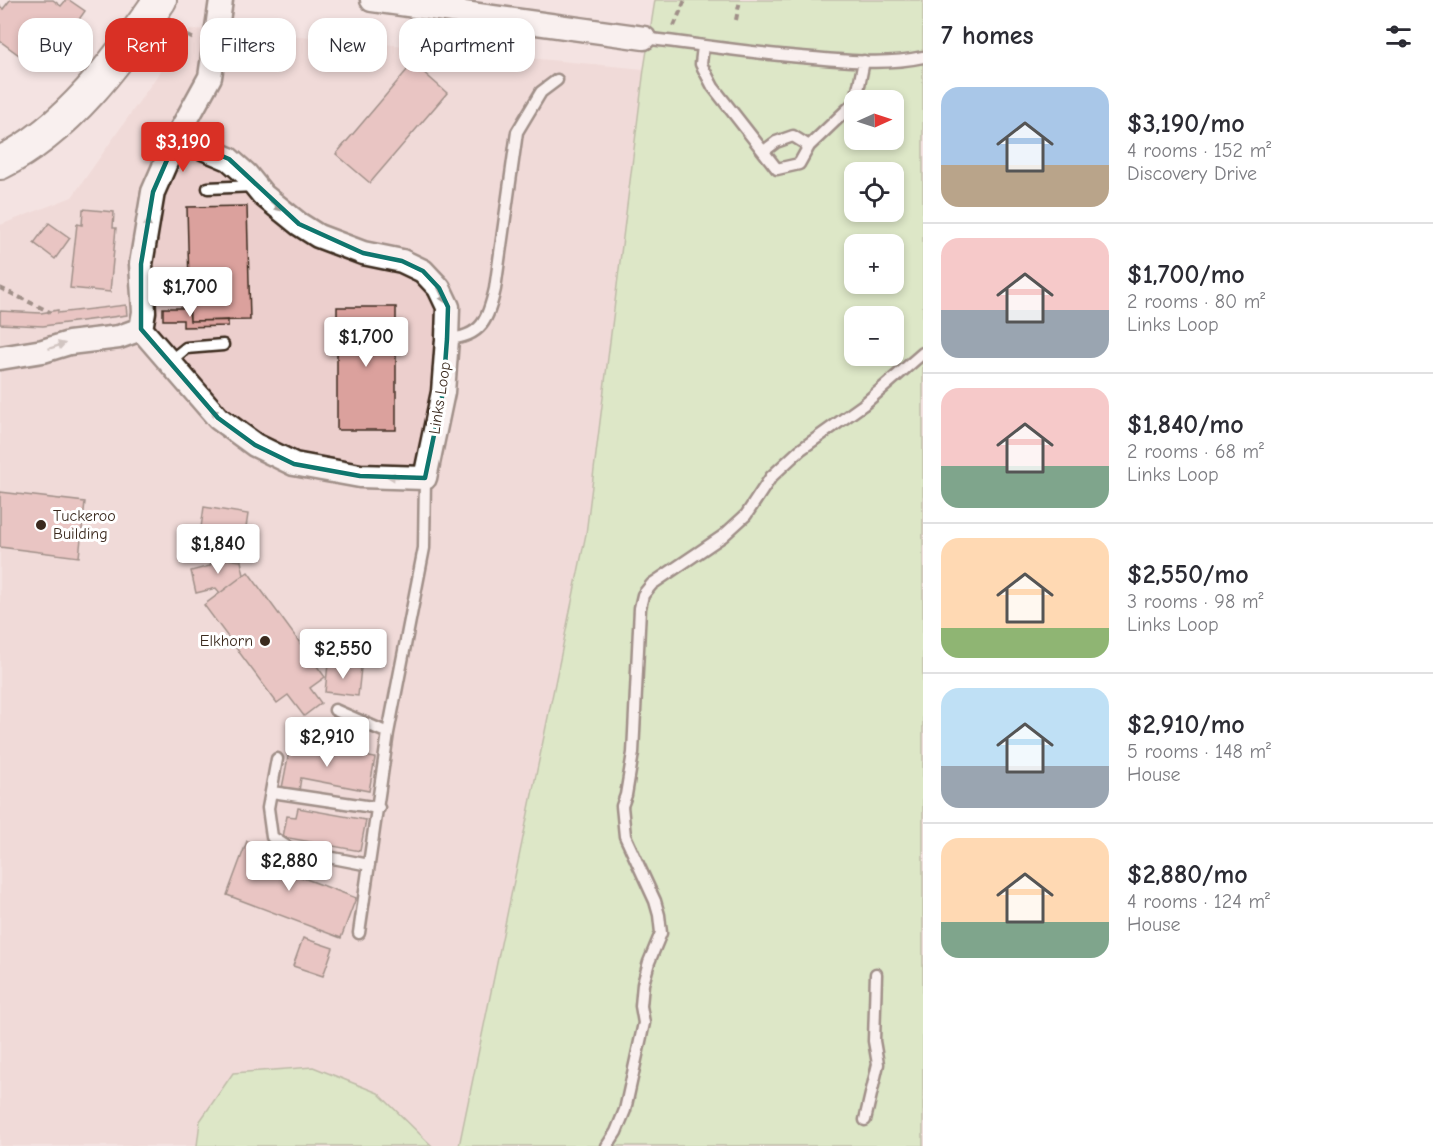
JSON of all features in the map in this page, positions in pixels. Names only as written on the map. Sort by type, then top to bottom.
[{"type":"street","points":[[0,163],[55,127],[119,58],[160,0]]},
{"type":"street","points":[[141,329],[144,312],[141,264],[153,192],[177,137],[210,76],[220,0]]},
{"type":"street","points":[[372,0],[645,38]]},
{"type":"street","name":"Links Loop","points":[[177,137],[229,159],[246,174],[255,186],[298,224],[318,236],[363,253],[402,261],[423,271],[439,288],[448,307],[447,339],[443,392],[426,478]]},
{"type":"street","points":[[0,358],[43,351],[69,343],[119,336],[141,329]]},
{"type":"street","points":[[141,329],[218,418],[255,445],[294,464],[360,476],[426,478]]},
{"type":"lane","points":[[645,38],[776,55],[903,62],[923,57]]},
{"type":"lane","points":[[703,46],[701,64],[713,87],[777,169],[799,164],[809,146],[844,112]]},
{"type":"lane","points":[[857,90],[864,61]]},
{"type":"lane","points":[[447,339],[465,338],[482,327],[490,310],[517,132],[541,92],[557,80]]},
{"type":"lane","points":[[764,151],[776,142],[793,136],[809,146]]},
{"type":"lane","points":[[208,188],[255,186]]},
{"type":"lane","points":[[170,361],[186,348],[223,345]]},
{"type":"lane","points":[[607,1146],[625,1110],[644,1023],[641,1006],[643,984],[661,933],[655,901],[625,836],[622,806],[633,753],[638,633],[643,595],[652,584],[723,536],[746,515],[771,477],[800,450],[863,405],[923,353]]},
{"type":"lane","points":[[359,933],[379,808],[388,733],[424,548],[426,478]]},
{"type":"lane","points":[[335,710],[388,733]]},
{"type":"lane","points":[[277,759],[268,808],[272,837],[292,850],[369,866]]},
{"type":"lane","points":[[272,792],[379,808]]},
{"type":"lane","points":[[865,1120],[878,1064],[874,1041],[876,974]]},
{"type":"path","points":[[667,41],[686,0]]},
{"type":"path","points":[[736,20],[740,0]]},
{"type":"path","points":[[188,36],[199,41]]},
{"type":"path","points":[[0,288],[50,312]]},
{"type":"highlighted area","points":[[177,137],[229,159],[299,224],[363,253],[402,261],[423,271],[439,288],[448,307],[447,339],[443,392],[425,478],[360,476],[294,464],[255,445],[218,418],[141,329],[141,264],[153,192]]},
{"type":"shaded area","points":[[190,29],[200,29],[200,72],[296,72],[296,36],[308,37],[308,72],[387,72],[387,44],[399,45],[399,72],[535,72],[535,59],[644,69],[586,534],[459,1146],[0,1146],[0,225],[72,197],[160,72],[188,72],[188,32]]},
{"type":"green space","points":[[655,0],[923,0],[923,1146],[459,1146],[586,534],[644,69]]},
{"type":"green space","points":[[313,1067],[378,1093],[432,1146],[197,1146],[200,1121],[233,1073]]},
{"type":"building","points":[[10,0],[53,0],[61,6],[69,0],[85,11],[80,18],[18,18],[18,54],[0,41],[0,6],[3,9]]},
{"type":"building","points":[[405,72],[423,72],[447,93],[370,183],[336,154]]},
{"type":"building","points":[[247,206],[250,320],[190,321],[187,207]]},
{"type":"building","points":[[83,209],[114,212],[113,228],[116,228],[110,292],[70,288],[77,224],[82,225]]},
{"type":"building","points":[[49,223],[70,238],[55,259],[34,243]]},
{"type":"building","points":[[126,305],[127,315],[43,326],[0,324],[0,311],[41,313],[58,310],[58,313]]},
{"type":"building","points":[[337,307],[396,307],[396,430],[337,430]]},
{"type":"building","points":[[163,308],[189,308],[190,321],[228,320],[228,326],[183,327],[183,320],[163,320]]},
{"type":"building","name":"Tuckeroo Building","points":[[0,492],[85,502],[79,557],[0,547]]},
{"type":"building","points":[[204,507],[248,514],[241,561],[197,555]]},
{"type":"building","points":[[213,557],[241,561],[244,575],[220,593],[216,588],[196,593],[191,571],[210,566]]},
{"type":"building","name":"Elkhorn","points":[[248,572],[325,677],[310,688],[321,703],[304,716],[288,695],[277,703],[204,605]]},
{"type":"building","points":[[328,664],[361,668],[358,696],[325,692]]},
{"type":"building","points":[[291,742],[375,758],[369,791],[301,778],[299,791],[282,788]]},
{"type":"building","points":[[298,808],[366,820],[360,851],[283,837],[287,816],[296,817]]},
{"type":"building","points":[[247,841],[285,855],[280,869],[356,898],[341,938],[227,895]]},
{"type":"building","points":[[303,938],[333,948],[323,976],[293,966]]},
{"type":"place","name":"Tuckeroo Building","points":[[41,525]]},
{"type":"place","name":"Elkhorn","points":[[265,641]]}]
